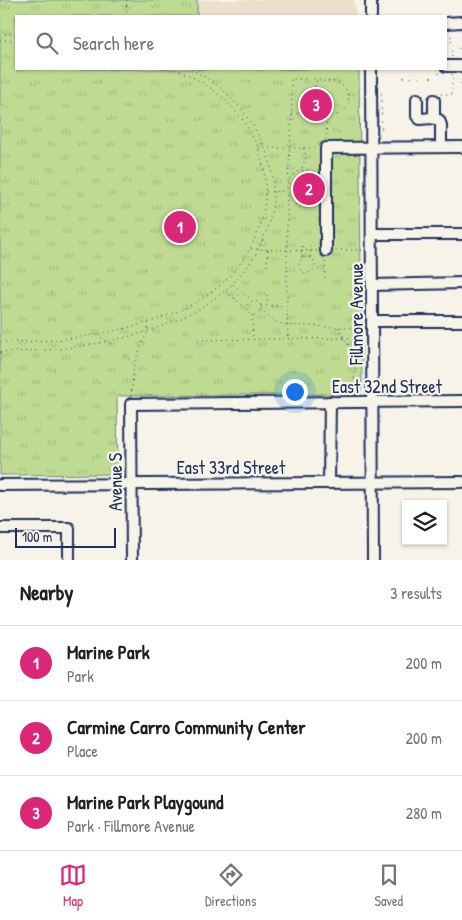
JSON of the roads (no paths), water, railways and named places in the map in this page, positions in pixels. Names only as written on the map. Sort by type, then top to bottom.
[{"type":"street","points":[[371,0],[371,15]]},
{"type":"street","points":[[447,22],[462,22]]},
{"type":"street","points":[[447,68],[462,66]]},
{"type":"street","name":"Fillmore Avenue","points":[[371,70],[372,483],[374,560]]},
{"type":"street","points":[[434,97],[434,119]]},
{"type":"street","points":[[417,99],[417,116],[420,119],[439,120],[441,124],[440,147]]},
{"type":"street","points":[[326,250],[326,148],[462,147]]},
{"type":"street","points":[[372,234],[462,234]]},
{"type":"street","points":[[372,285],[462,283]]},
{"type":"street","points":[[372,321],[462,321]]},
{"type":"street","name":"East 32nd Street","points":[[132,400],[462,402]]},
{"type":"street","name":"Avenue S","points":[[132,400],[132,560]]},
{"type":"street","points":[[329,483],[330,402]]},
{"type":"street","name":"East 33rd Street","points":[[0,485],[462,482]]},
{"type":"street","points":[[0,528],[69,528],[69,560]]},
{"type":"place","name":"Marine Park Playgound","points":[[316,105]]},
{"type":"place","name":"Carmine Carro Community Center","points":[[309,189]]},
{"type":"place","name":"Marine Park","points":[[180,227]]}]
